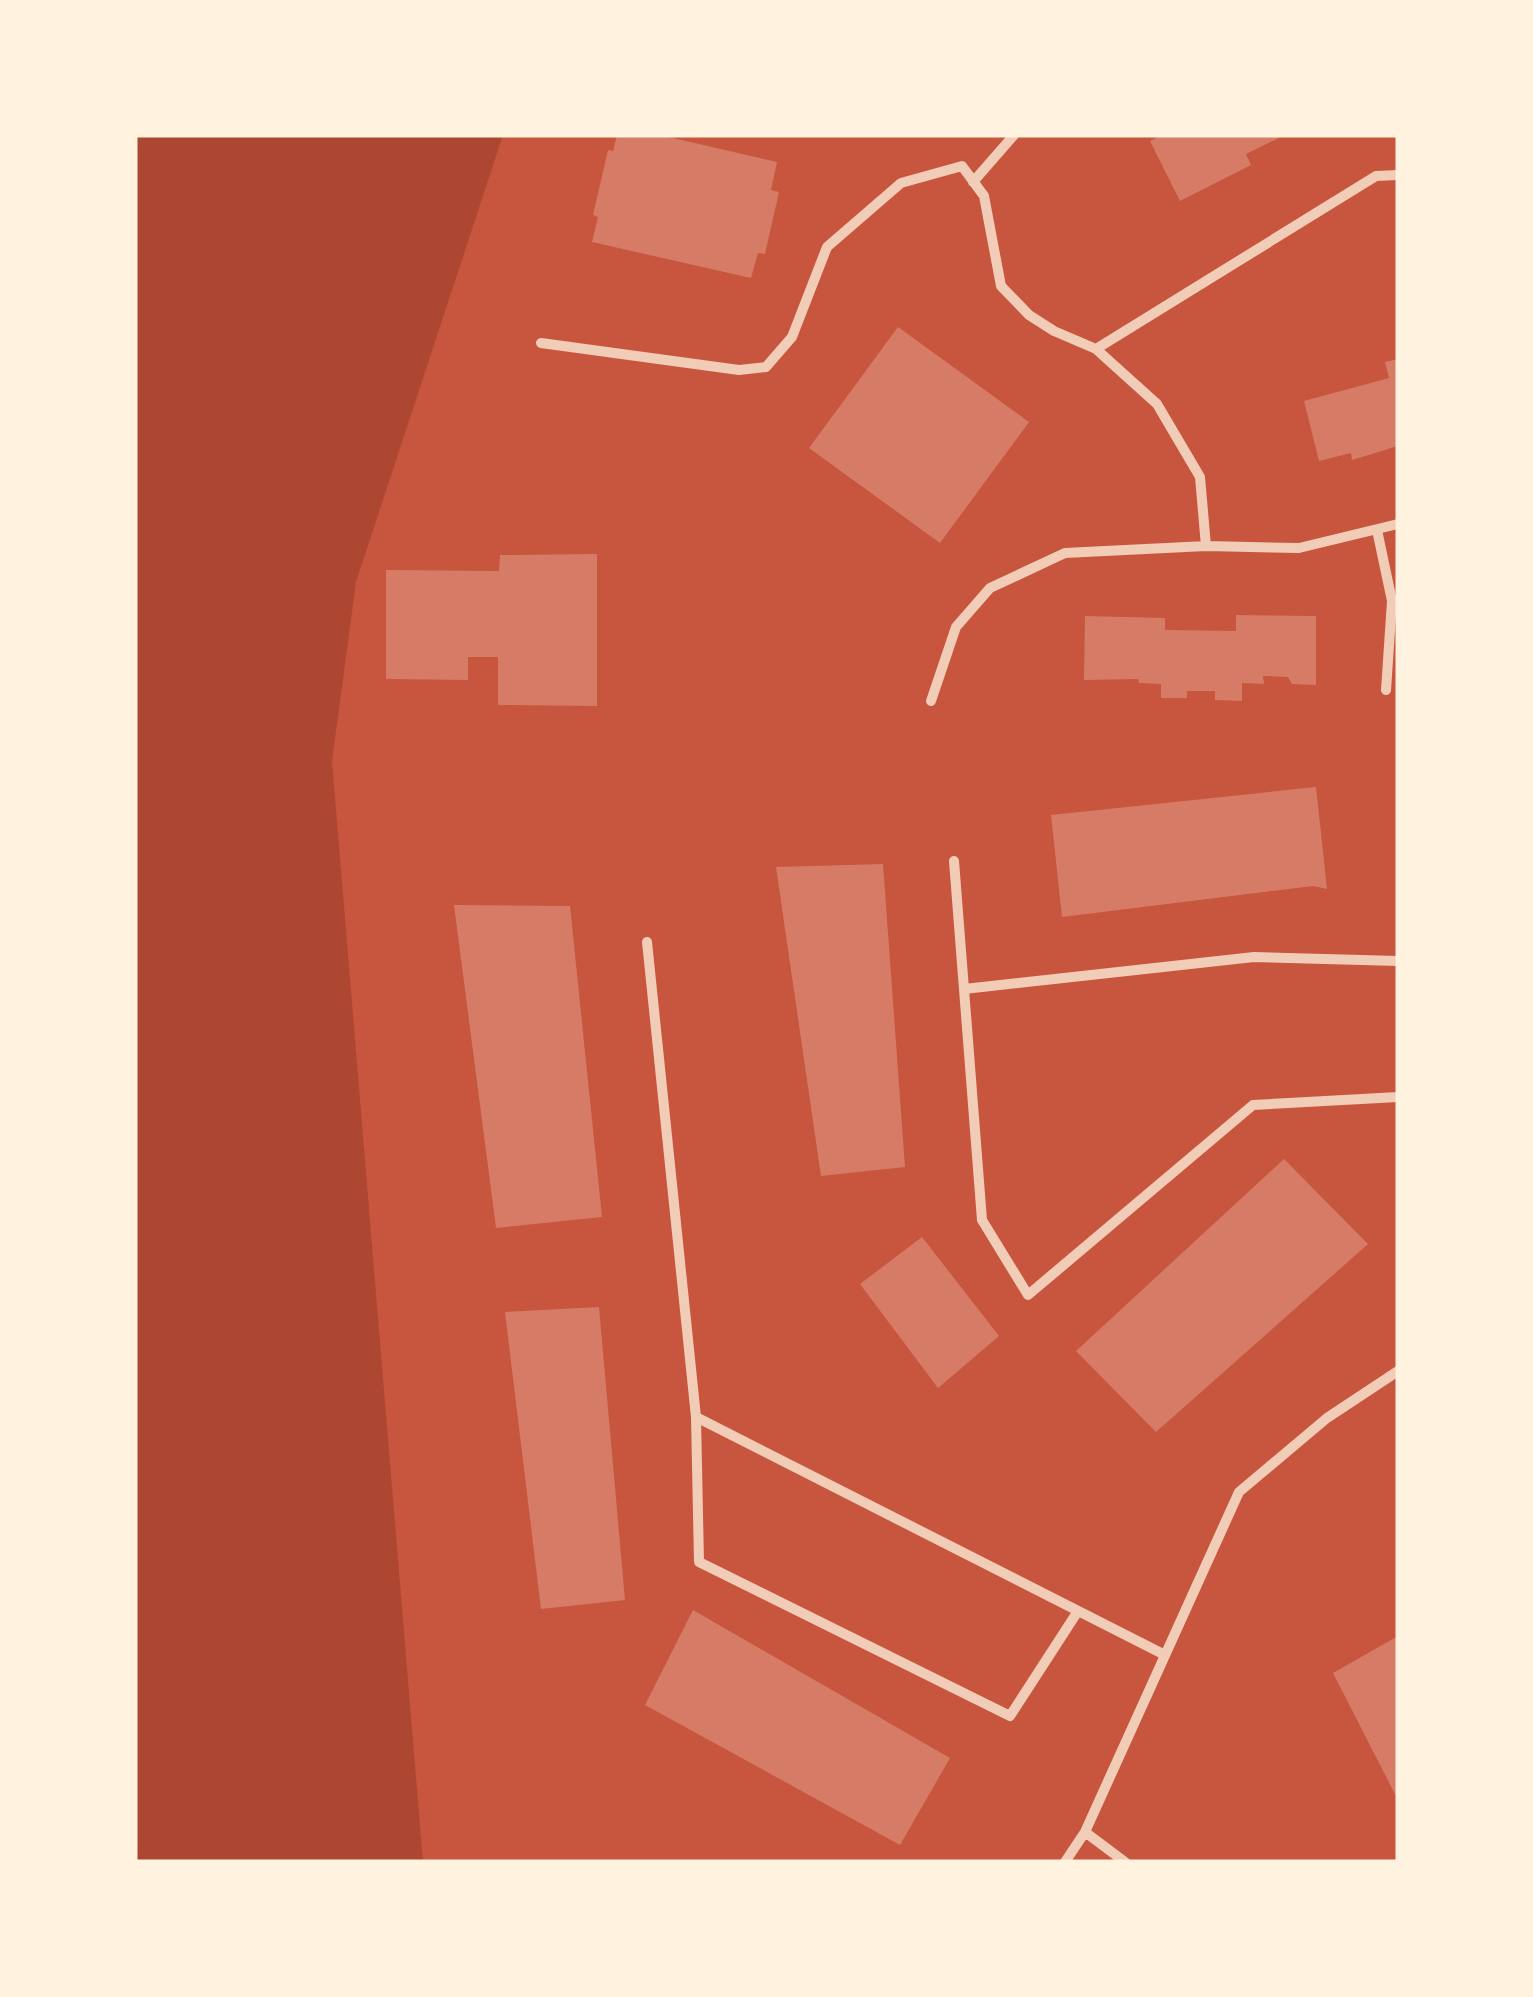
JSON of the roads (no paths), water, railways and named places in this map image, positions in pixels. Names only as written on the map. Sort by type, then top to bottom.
[{"type":"street","points":[[973,182],[1014,135]]},
{"type":"street","points":[[541,344],[738,370],[766,367],[792,337],[827,248],[901,183],[962,166],[984,196],[1000,286],[1042,323],[1096,349],[1157,404],[1200,477],[1206,546]]},
{"type":"street","points":[[1096,349],[1376,176],[1398,175]]},
{"type":"street","points":[[931,701],[956,627],[990,588],[1065,552],[1206,546],[1299,548],[1398,524]]},
{"type":"street","points":[[1377,530],[1392,601],[1386,690]]},
{"type":"street","points":[[954,860],[982,1220],[1028,1295],[1254,1105],[1398,1097]]},
{"type":"street","points":[[647,942],[696,1417],[699,1562],[1010,1716],[1078,1611]]},
{"type":"street","points":[[964,989],[1254,958],[1398,961]]},
{"type":"street","points":[[1065,1862],[1085,1832],[1239,1492],[1327,1418],[1398,1371]]},
{"type":"street","points":[[696,1417],[1165,1655]]},
{"type":"street","points":[[1085,1832],[1124,1862]]}]
